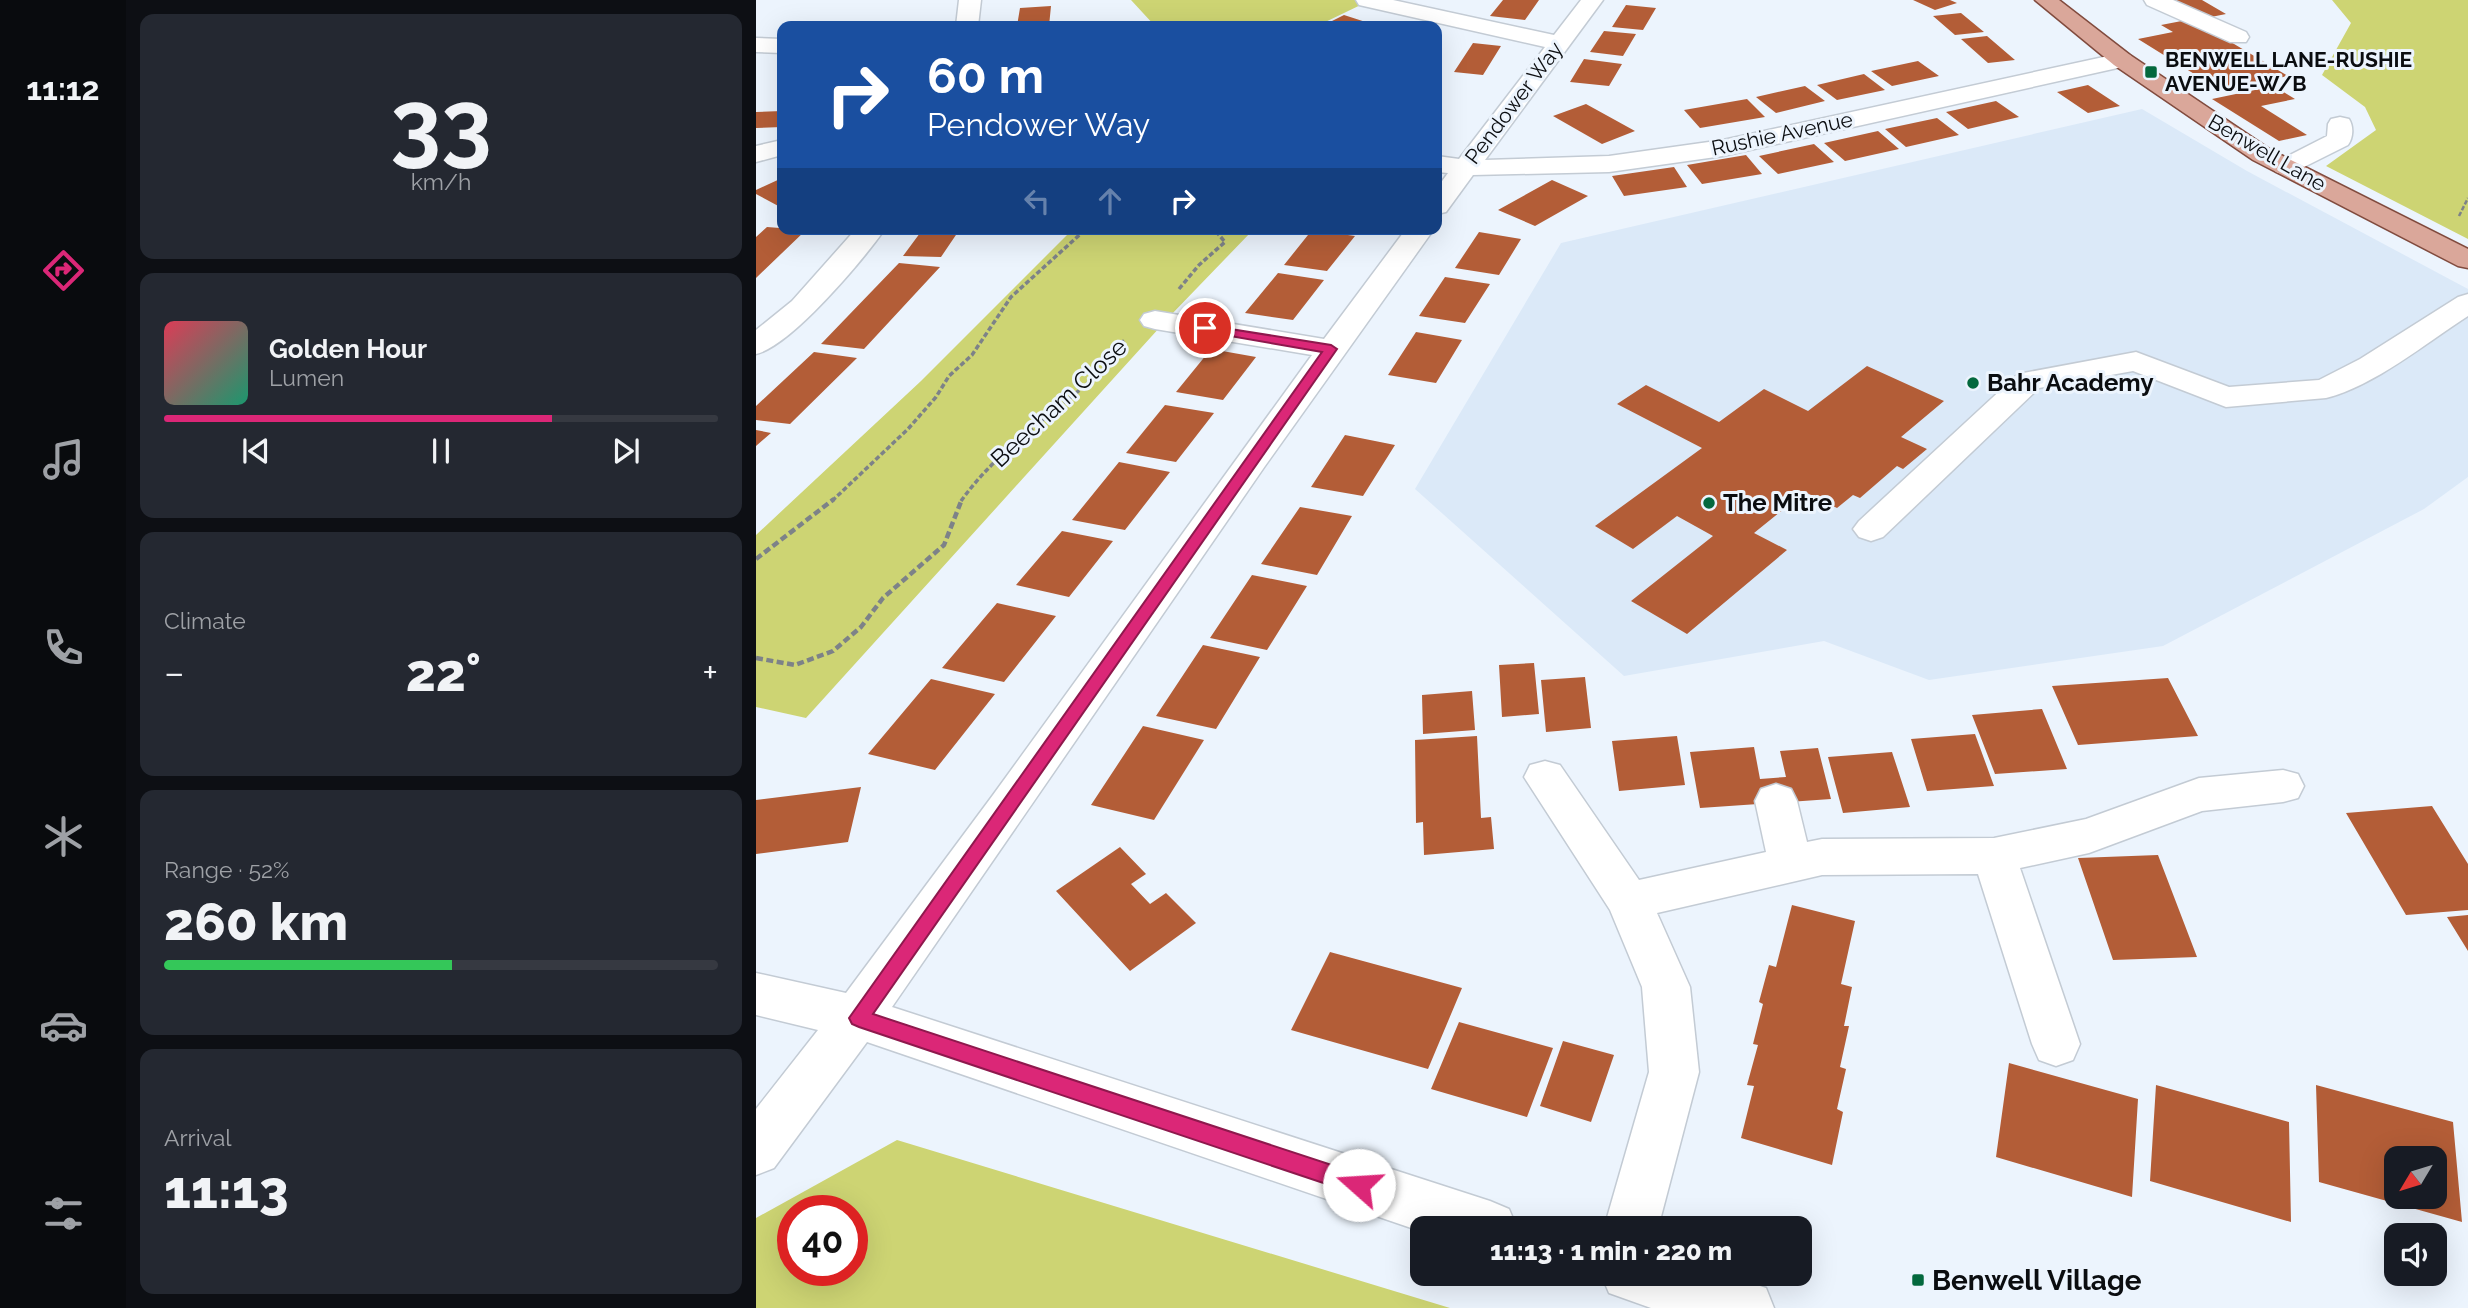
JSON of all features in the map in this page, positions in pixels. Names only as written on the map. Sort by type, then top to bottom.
[{"type":"main road","name":"Benwell Lane","points":[[2046,0],[2122,60],[2262,155],[2468,260]]},
{"type":"street","points":[[968,21],[970,0]]},
{"type":"street","points":[[1367,0],[1559,43]]},
{"type":"street","name":"Pendower Way","points":[[1442,199],[1592,0]]},
{"type":"street","points":[[2155,0],[2238,37]]},
{"type":"street","points":[[756,45],[777,46]]},
{"type":"street","name":"Rushie Avenue","points":[[1442,165],[1465,168],[1609,164],[1723,148],[2122,60]]},
{"type":"street","points":[[2285,167],[2339,140],[2340,124]]},
{"type":"street","points":[[756,155],[777,149]]},
{"type":"street","points":[[756,345],[802,307],[867,235]]},
{"type":"street","points":[[756,1150],[859,1018],[1331,349],[1416,235]]},
{"type":"street","points":[[1871,529],[2029,381],[2136,361],[2226,397],[2326,389],[2371,366],[2468,303]]},
{"type":"street","points":[[1155,320],[1331,349]]},
{"type":"street","points":[[1545,777],[1629,901],[1666,987],[1674,1072],[1635,1216]]},
{"type":"street","points":[[1629,901],[1822,857],[1994,856],[2089,836],[2200,795],[2283,786]]},
{"type":"street","points":[[1776,802],[1790,863]]},
{"type":"street","points":[[1994,856],[2056,1044]]},
{"type":"street","points":[[756,994],[859,1018],[1454,1216]]},
{"type":"street","points":[[1670,1286],[1746,1308]]},
{"type":"path","points":[[756,559],[833,500],[908,429],[936,397],[949,376],[972,355],[1011,297],[1079,235]]},
{"type":"path","name":"Beecham Close","points":[[756,658],[795,665],[833,651],[861,627],[883,598],[944,545],[961,500],[1001,453],[1070,400],[1102,369],[1116,346],[1155,320],[1167,308],[1184,281],[1224,242],[1219,235]]},
{"type":"shaded area","name":"Bahr Academy","points":[[2142,109],[2247,171],[2468,289],[2468,477],[2424,509],[2163,646],[1929,680],[1824,641],[1624,676],[1415,489],[1561,243]]},
{"type":"green space","points":[[1131,0],[1371,0],[1327,21],[1150,21]]},
{"type":"green space","points":[[2332,0],[2468,0],[2468,239],[2326,166],[2376,130],[2365,107],[2322,75],[2351,23]]},
{"type":"green space","points":[[1067,235],[1248,235],[1170,316],[806,718],[756,707],[756,535],[921,381]]},
{"type":"green space","points":[[897,1140],[1450,1308],[756,1308],[756,1218],[777,1206],[777,1286],[868,1286],[868,1195],[798,1195]]},
{"type":"building","points":[[1503,0],[1539,0],[1525,20],[1490,16]]},
{"type":"building","points":[[1913,0],[1950,0],[1957,3],[1935,10]]},
{"type":"building","points":[[2170,0],[2202,0],[2226,14],[2201,19]]},
{"type":"building","points":[[1626,5],[1656,8],[1643,30],[1612,27]]},
{"type":"building","points":[[1051,6],[1050,21],[1018,21],[1020,8]]},
{"type":"building","points":[[1961,13],[1984,32],[1955,35],[1933,16]]},
{"type":"building","points":[[1344,15],[1363,21],[1332,21]]},
{"type":"building","points":[[2192,19],[2288,76],[2220,90],[2138,39],[2173,32],[2161,25]]},
{"type":"building","points":[[1604,31],[1636,34],[1623,56],[1590,52]]},
{"type":"building","points":[[1987,36],[2015,60],[1988,63],[1961,39]]},
{"type":"building","points":[[1473,43],[1501,46],[1483,75],[1454,72]]},
{"type":"building","points":[[1584,59],[1622,64],[1609,86],[1570,82]]},
{"type":"building","points":[[1918,61],[1939,76],[1892,86],[1871,71]]},
{"type":"building","points":[[1864,74],[1885,90],[1837,100],[1817,85]]},
{"type":"building","points":[[2088,85],[2120,106],[2088,113],[2057,92]]},
{"type":"building","points":[[1805,86],[1825,101],[1776,113],[1756,97]]},
{"type":"building","points":[[2274,86],[2295,99],[2261,106],[2307,135],[2279,141],[2212,99]]},
{"type":"building","points":[[1747,99],[1765,117],[1700,128],[1684,110]]},
{"type":"building","points":[[1996,101],[2019,117],[1968,129],[1946,112]]},
{"type":"building","points":[[1586,104],[1635,131],[1602,144],[1553,116]]},
{"type":"building","points":[[777,111],[777,127],[756,128],[756,112]]},
{"type":"building","points":[[1937,118],[1959,135],[1906,147],[1885,129]]},
{"type":"building","points":[[1878,131],[1899,149],[1845,161],[1824,143]]},
{"type":"building","points":[[1814,144],[1834,162],[1778,174],[1759,156]]},
{"type":"building","points":[[1746,155],[1762,174],[1702,184],[1687,165]]},
{"type":"building","points":[[1674,167],[1687,187],[1624,196],[1612,176]]},
{"type":"building","points":[[777,180],[777,205],[756,194],[756,190]]},
{"type":"building","points":[[1552,180],[1588,196],[1535,226],[1498,210]]},
{"type":"building","points":[[767,227],[777,228],[777,235],[801,235],[756,278],[756,237]]},
{"type":"building","points":[[1479,232],[1521,239],[1499,275],[1455,268]]},
{"type":"building","points":[[919,235],[956,235],[941,257],[903,256]]},
{"type":"building","points":[[1308,235],[1355,236],[1327,271],[1284,265]]},
{"type":"building","points":[[899,263],[940,267],[864,349],[821,344]]},
{"type":"building","points":[[1278,273],[1324,280],[1293,320],[1245,313]]},
{"type":"building","points":[[1445,277],[1490,284],[1465,323],[1419,316]]},
{"type":"building","points":[[1416,332],[1462,340],[1436,383],[1388,375]]},
{"type":"building","points":[[1211,349],[1256,357],[1223,400],[1176,392]]},
{"type":"building","points":[[814,352],[857,358],[790,424],[756,420],[756,406]]},
{"type":"building","name":"The Mitre","points":[[1867,366],[1944,401],[1901,437],[1927,449],[1903,469],[1897,466],[1860,498],[1853,495],[1837,508],[1805,492],[1754,533],[1787,550],[1687,634],[1631,601],[1713,536],[1677,516],[1633,549],[1595,526],[1702,448],[1617,404],[1646,385],[1719,422],[1764,389],[1808,411]]},
{"type":"building","points":[[1165,405],[1214,413],[1176,462],[1126,453]]},
{"type":"building","points":[[756,430],[771,433],[756,446]]},
{"type":"building","points":[[1345,435],[1395,445],[1363,496],[1311,487]]},
{"type":"building","points":[[1119,462],[1170,472],[1125,530],[1072,520]]},
{"type":"building","points":[[1300,507],[1352,516],[1317,575],[1261,564]]},
{"type":"building","points":[[1062,531],[1113,541],[1069,597],[1016,585]]},
{"type":"building","points":[[1252,575],[1307,586],[1267,650],[1210,638]]},
{"type":"building","points":[[997,603],[1056,616],[1004,682],[942,668]]},
{"type":"building","points":[[1203,645],[1260,657],[1216,729],[1156,716]]},
{"type":"building","points":[[1534,663],[1539,714],[1502,717],[1499,665]]},
{"type":"building","points":[[1585,677],[1591,728],[1546,732],[1541,680]]},
{"type":"building","points":[[2168,678],[2198,736],[2078,745],[2052,686]]},
{"type":"building","points":[[931,679],[995,694],[935,770],[868,754]]},
{"type":"building","points":[[1472,691],[1475,730],[1423,734],[1422,695]]},
{"type":"building","points":[[2042,709],[2067,769],[1995,774],[1972,715]]},
{"type":"building","points":[[1143,726],[1204,740],[1154,820],[1091,805]]},
{"type":"building","points":[[1975,734],[1994,786],[1927,791],[1911,739]]},
{"type":"building","points":[[1477,736],[1481,818],[1491,817],[1494,849],[1424,855],[1423,822],[1416,823],[1415,740]]},
{"type":"building","points":[[1677,736],[1685,785],[1619,791],[1612,741]]},
{"type":"building","points":[[1754,747],[1760,779],[1786,777],[1780,751],[1818,748],[1831,799],[1700,808],[1690,752]]},
{"type":"building","points":[[1892,752],[1910,807],[1843,813],[1828,757]]},
{"type":"building","points":[[861,787],[848,842],[756,854],[756,800]]},
{"type":"building","points":[[2432,806],[2468,864],[2468,910],[2406,915],[2346,813]]},
{"type":"building","points":[[1120,847],[1146,874],[1131,884],[1150,904],[1166,893],[1196,923],[1130,971],[1056,891]]},
{"type":"building","points":[[2158,855],[2197,957],[2113,960],[2078,858]]},
{"type":"building","points":[[1792,905],[1855,921],[1841,984],[1852,987],[1844,1026],[1849,1026],[1840,1067],[1846,1069],[1837,1109],[1843,1112],[1832,1165],[1741,1138],[1754,1086],[1747,1085],[1758,1045],[1753,1044],[1763,1004],[1759,1002],[1769,965],[1776,967]]},
{"type":"building","points":[[2468,915],[2468,951],[2447,917]]},
{"type":"building","points":[[1330,952],[1462,988],[1428,1069],[1291,1030]]},
{"type":"building","points":[[1459,1022],[1553,1048],[1527,1117],[1431,1089]]},
{"type":"building","points":[[1563,1041],[1614,1055],[1591,1122],[1540,1106]]},
{"type":"building","points":[[2009,1063],[2138,1099],[2132,1197],[1996,1157]]},
{"type":"building","points":[[2156,1085],[2289,1122],[2291,1222],[2150,1181]]},
{"type":"building","points":[[2316,1085],[2453,1122],[2462,1222],[2416,1209],[2447,1209],[2447,1146],[2384,1146],[2384,1200],[2319,1182]]},
{"type":"place","name":"BENWELL LANE-RUSHIE AVENUE-W/B","points":[[2151,72]]},
{"type":"place","name":"Bahr Academy","points":[[1973,383]]},
{"type":"place","name":"The Mitre","points":[[1709,503]]},
{"type":"place","name":"Benwell Village","points":[[1918,1280]]},
{"type":"route","points":[[1205,328],[1331,349],[859,1018],[1359,1185]]}]
